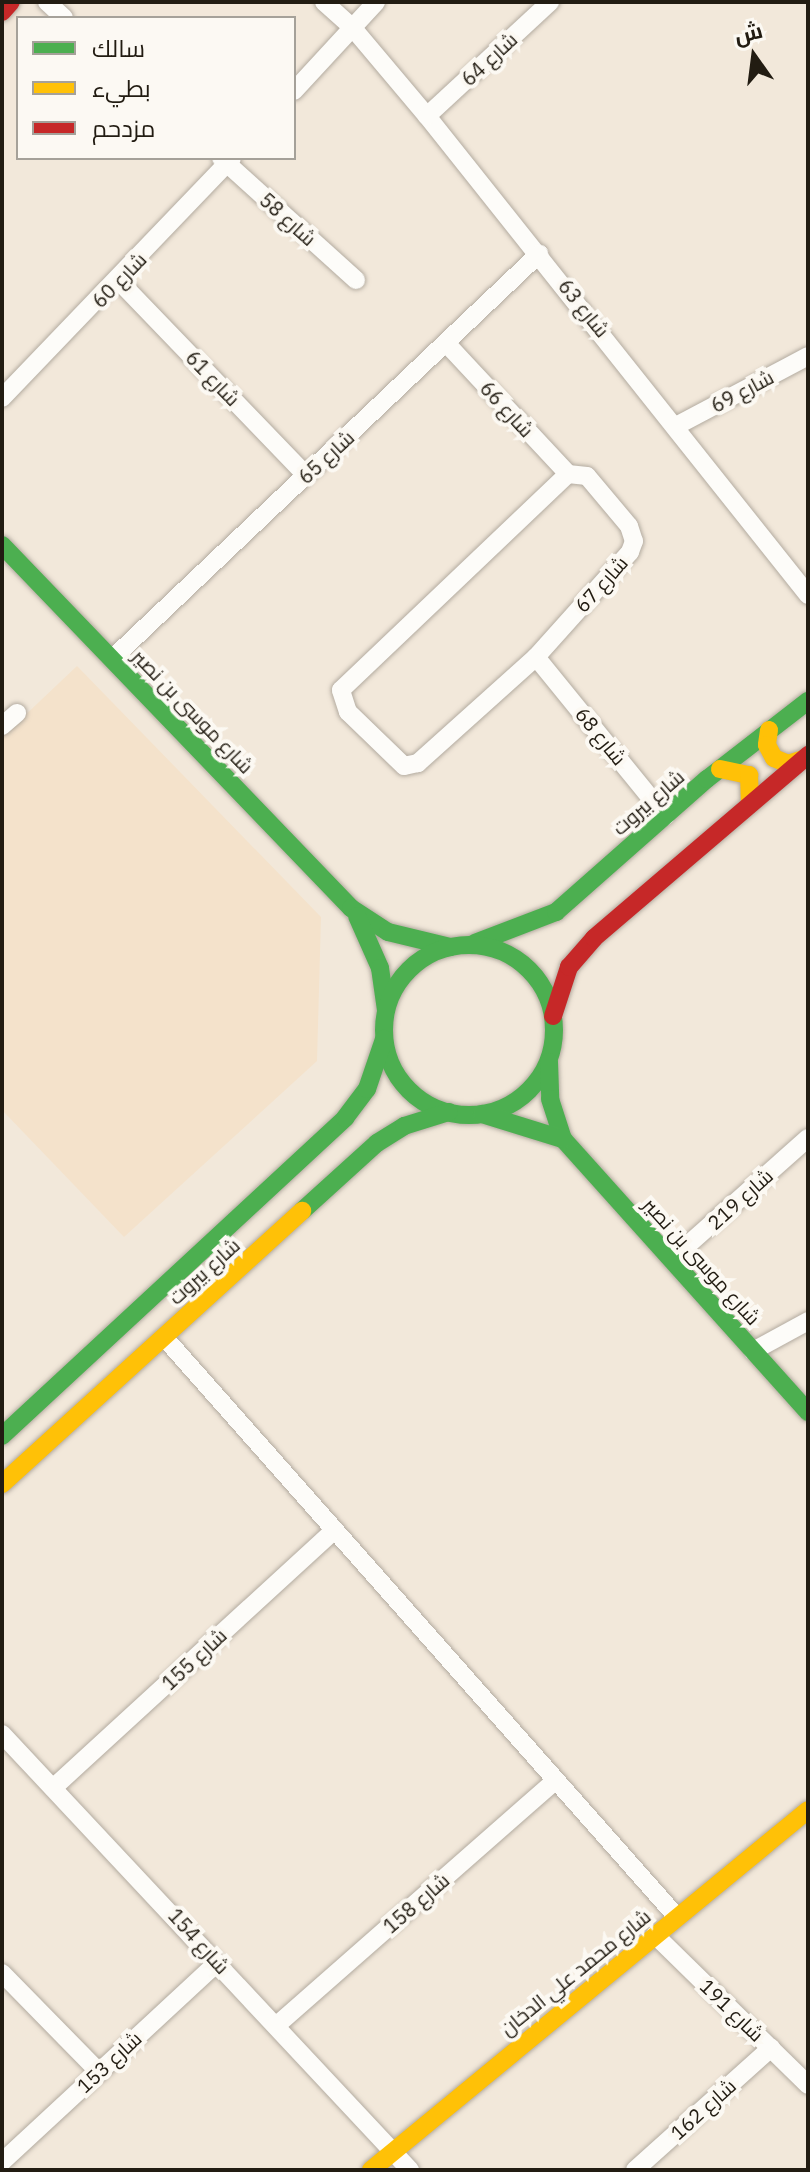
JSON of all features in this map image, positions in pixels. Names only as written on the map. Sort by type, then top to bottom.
[{"type":"main road","points":[[2,12],[11,2]]},
{"type":"main road","name":"شارع موسى بن نصير","points":[[2,545],[351,908],[388,932],[460,946]]},
{"type":"main road","name":"شارع بيروت","points":[[460,946],[527,927],[556,912],[720,769],[808,701]]},
{"type":"main road","points":[[769,730],[767,745],[774,758],[788,764],[806,757]]},
{"type":"main road","points":[[482,1114],[523,1095],[549,1059],[553,1016],[569,967],[586,945],[806,757]]},
{"type":"main road","points":[[720,769],[730,767],[749,775],[753,784],[750,804]]},
{"type":"main road","name":"شارع موسى بن نصير","points":[[351,908],[375,951],[386,1010]]},
{"type":"main road","points":[[553,1016],[541,984],[517,960],[460,946],[424,958],[403,976],[386,1010],[384,1039],[400,1080],[422,1101],[449,1112],[482,1114],[563,1139]]},
{"type":"main road","name":"شارع بيروت","points":[[8,1431],[362,1099],[384,1039]]},
{"type":"main road","name":"شارع موسى بن نصير","points":[[549,1059],[550,1099],[563,1139],[808,1412]]},
{"type":"main road","name":"شارع بيروت","points":[[2,1484],[384,1137],[449,1112]]},
{"type":"main road","points":[[186,1317],[212,1277],[284,1209],[283,1196],[269,1189]]},
{"type":"main road","points":[[8,1431],[19,1444],[37,1452]]},
{"type":"main road","name":"شارع محمد علي الدخان","points":[[371,2170],[808,1810]]},
{"type":"street","points":[[47,2],[62,16]]},
{"type":"street","points":[[324,2],[352,27]]},
{"type":"street","points":[[296,89],[376,2]]},
{"type":"street","name":"شارع 64","points":[[427,116],[550,2]]},
{"type":"street","name":"شارع 63","points":[[352,27],[539,254],[808,595]]},
{"type":"street","name":"شارع 58","points":[[227,160],[356,280]]},
{"type":"street","name":"شارع 60","points":[[2,398],[119,281],[227,160]]},
{"type":"street","name":"شارع 65","points":[[112,659],[539,254]]},
{"type":"street","name":"شارع 61","points":[[119,281],[306,475]]},
{"type":"street","name":"شارع 66","points":[[446,343],[568,474]]},
{"type":"street","name":"شارع 69","points":[[676,426],[808,356]]},
{"type":"street","name":"شارع 67","points":[[568,474],[587,476],[629,526],[634,541],[536,657],[418,763],[404,766],[391,758],[343,702],[341,690],[568,474]]},
{"type":"street","name":"شارع 68","points":[[536,657],[665,816]]},
{"type":"street","points":[[2,726],[17,713]]},
{"type":"street","name":"شارع 219","points":[[672,1259],[808,1138]]},
{"type":"street","points":[[753,1351],[808,1321]]},
{"type":"street","points":[[164,1337],[677,1917]]},
{"type":"street","name":"شارع 155","points":[[53,1788],[335,1530]]},
{"type":"street","name":"شارع 154","points":[[2,1734],[410,2170]]},
{"type":"street","name":"شارع 158","points":[[277,2025],[556,1780]]},
{"type":"street","name":"شارع 191","points":[[655,1935],[808,2085]]},
{"type":"street","name":"شارع 153","points":[[2,2162],[217,1963]]},
{"type":"street","points":[[2,1973],[99,2072]]},
{"type":"street","name":"شارع 162","points":[[635,2170],[771,2048]]},
{"type":"shaded area","points":[[77,666],[321,917],[317,1061],[124,1237],[2,1110],[2,737]]},
{"type":"traffic: fast","points":[[2,545],[351,908],[388,932],[450,947]]},
{"type":"traffic: fast","points":[[475,943],[556,912],[707,779],[808,701]]},
{"type":"traffic: fast","points":[[357,916],[380,968],[386,1010]]},
{"type":"traffic: fast","points":[[469,945],[501,952],[529,970],[547,998],[554,1030],[547,1062],[529,1090],[501,1108],[469,1115],[437,1108],[409,1090],[391,1062],[384,1030],[391,998],[409,970],[437,952],[469,945]]},
{"type":"traffic: fast","points":[[2,1436],[345,1118],[367,1089],[384,1039]]},
{"type":"traffic: fast","points":[[549,1062],[550,1099],[563,1139],[808,1412]]},
{"type":"traffic: fast","points":[[302,1211],[377,1143],[404,1126],[449,1112]]},
{"type":"traffic: fast","points":[[482,1114],[563,1139]]},
{"type":"traffic: slow","points":[[769,730],[767,745],[774,758],[788,764],[803,759]]},
{"type":"traffic: slow","points":[[720,769],[749,775],[750,804]]},
{"type":"traffic: slow","points":[[2,1484],[302,1211]]},
{"type":"traffic: slow","points":[[371,2170],[808,1810]]},
{"type":"traffic: jam","points":[[2,12],[11,2]]},
{"type":"traffic: jam","points":[[553,1016],[569,967],[594,938],[808,755]]}]
